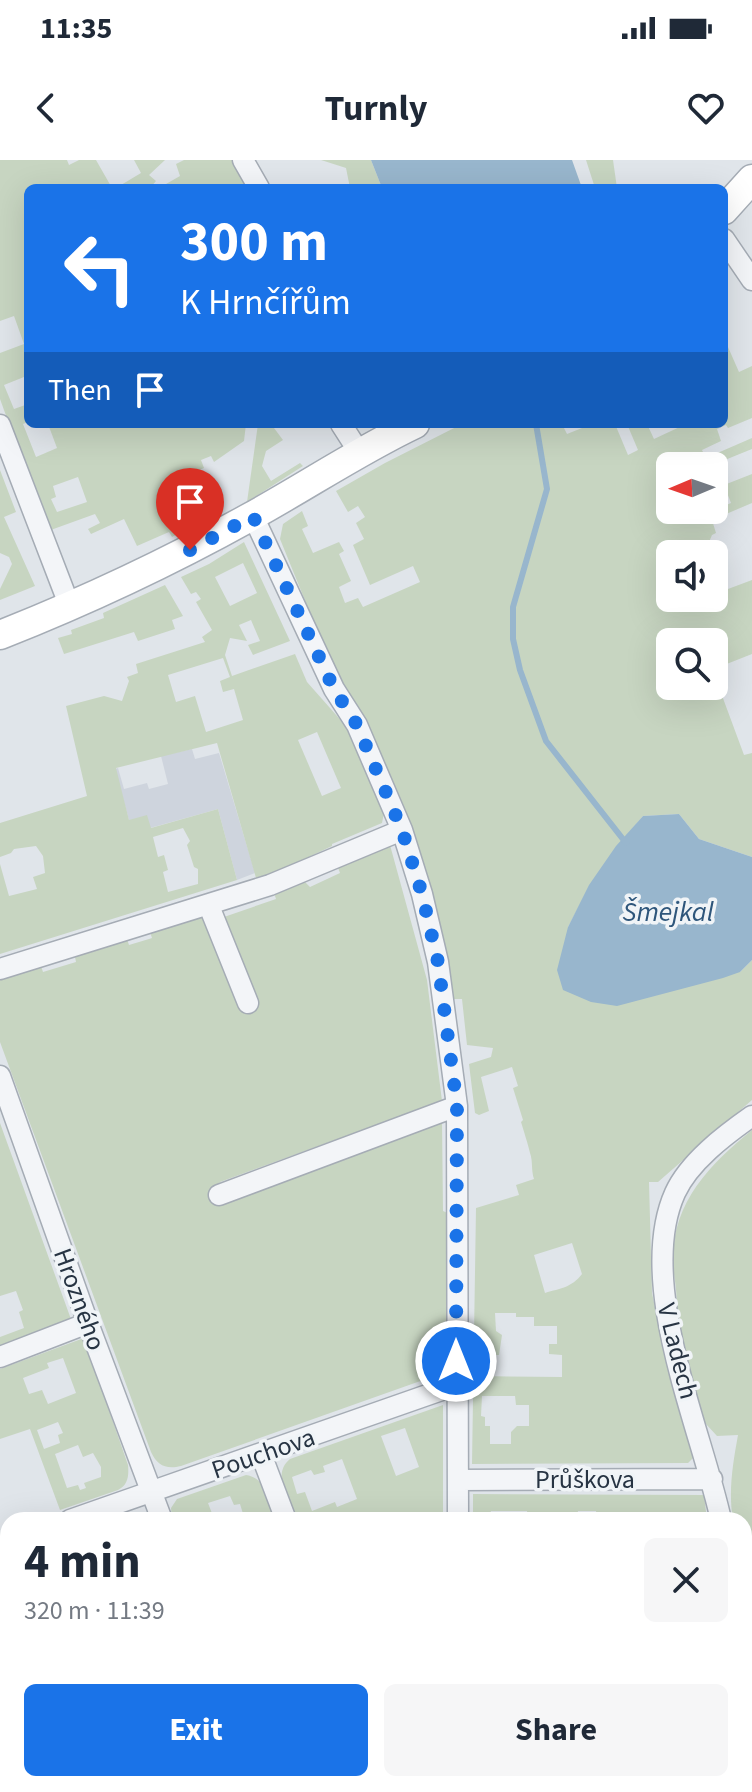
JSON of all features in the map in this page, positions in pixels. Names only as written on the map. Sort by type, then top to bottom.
[{"type":"street","points":[[243,160],[257,184]]},
{"type":"street","points":[[728,206],[752,179]]},
{"type":"street","points":[[728,245],[752,280]]},
{"type":"street","points":[[0,425],[70,607]]},
{"type":"street","points":[[344,428],[359,452]]},
{"type":"street","points":[[0,635],[70,607],[169,561],[253,516],[359,452],[407,428]]},
{"type":"street","points":[[253,516],[334,689],[357,725],[402,830],[422,894],[438,962],[457,1106],[458,1512]]},
{"type":"street","points":[[0,969],[209,906],[286,879],[402,830]]},
{"type":"street","points":[[209,906],[248,1003]]},
{"type":"street","name":"Hrozného","points":[[2,1085],[159,1512]]},
{"type":"street","points":[[219,1192],[457,1106]]},
{"type":"street","name":"V Ladech","points":[[719,1512],[668,1323],[663,1288],[666,1220],[676,1191],[692,1168],[752,1116]]},
{"type":"street","points":[[0,1357],[88,1323]]},
{"type":"street","name":"Pouchova","points":[[93,1512],[456,1385]]},
{"type":"street","points":[[261,1454],[283,1512]]},
{"type":"street","name":"Průškova","points":[[458,1480],[712,1479]]},
{"type":"shaded area","points":[[192,749],[195,759],[219,753],[255,873],[237,880],[218,809],[150,828],[129,820],[115,769],[118,768],[124,789],[147,783],[149,789],[168,784],[161,756]]},
{"type":"green space","points":[[0,160],[67,160],[69,165],[79,160],[96,160],[110,184],[24,184],[24,344],[14,316],[0,321]]},
{"type":"green space","points":[[134,160],[165,160],[149,175],[156,181],[153,184],[123,184],[141,173]]},
{"type":"green space","points":[[184,160],[233,160],[248,184],[166,184],[180,176],[176,164]]},
{"type":"green space","points":[[321,160],[371,160],[380,184],[349,184],[346,168]]},
{"type":"green space","points":[[586,160],[613,160],[616,184],[594,184]]},
{"type":"green space","points":[[24,344],[24,377],[4,385],[14,409],[24,405],[23,424],[36,457],[57,448],[50,428],[246,428],[244,441],[214,462],[211,456],[201,460],[204,468],[195,472],[215,515],[172,537],[169,532],[137,546],[124,519],[91,534],[88,529],[100,523],[95,514],[48,531],[0,399],[0,353]],"holes":[[[78,477],[87,502],[57,512],[51,499],[56,497],[53,486]]]},
{"type":"green space","points":[[728,347],[739,372],[752,366],[752,418],[728,428]]},
{"type":"green space","points":[[257,428],[274,428],[283,440],[266,451],[262,466],[271,481],[300,463],[303,466],[247,502]]},
{"type":"green space","points":[[454,428],[564,428],[567,434],[582,428],[617,428],[628,455],[638,450],[629,428],[649,428],[654,439],[677,428],[719,428],[721,441],[703,452],[656,452],[656,524],[713,524],[716,533],[710,540],[656,540],[656,612],[728,612],[728,589],[752,580],[752,654],[728,663],[728,628],[656,628],[656,700],[724,700],[744,755],[752,753],[752,857],[699,839],[679,814],[643,816],[602,869],[568,927],[740,972],[752,960],[752,1100],[658,1182],[649,1182],[652,1293],[661,1337],[695,1456],[688,1463],[472,1464],[476,1208],[519,1195],[516,1185],[534,1179],[523,1120],[513,1088],[518,1086],[512,1067],[481,1077],[489,1111],[479,1115],[475,1113],[469,1064],[491,1057],[493,1048],[467,1045],[462,999],[452,999],[363,715],[339,684],[280,539],[283,524],[302,511],[308,526],[302,529],[313,553],[339,542],[344,551],[339,554],[351,581],[339,587],[345,603],[358,598],[363,607],[420,582],[413,566],[370,585],[353,545],[364,539],[356,523],[365,517],[358,506],[348,512],[336,491]],"holes":[[[572,1243],[582,1274],[578,1279],[545,1293],[534,1255]],[[495,1313],[516,1313],[516,1317],[534,1317],[534,1326],[557,1326],[557,1344],[549,1344],[549,1354],[562,1355],[562,1377],[474,1376],[475,1355],[499,1355],[502,1335],[496,1331]],[[482,1396],[515,1396],[516,1405],[529,1405],[529,1426],[517,1426],[511,1432],[511,1444],[490,1444],[490,1426],[485,1426],[485,1417],[481,1416]]]},
{"type":"green space","points":[[752,438],[752,449],[728,459],[728,452],[720,452]]},
{"type":"green space","points":[[0,470],[16,512],[4,517],[35,586],[0,600],[0,589],[12,564],[9,557],[0,553]]},
{"type":"green space","points":[[752,474],[752,503],[728,513],[728,504],[731,503],[728,483]]},
{"type":"green space","points":[[244,542],[290,641],[253,655],[248,645],[260,641],[251,620],[239,625],[247,641],[230,638],[225,655],[232,676],[295,654],[307,682],[345,725],[384,813],[382,823],[281,870],[256,878],[217,743],[116,768],[129,820],[147,815],[151,828],[218,809],[237,880],[0,954],[0,864],[9,896],[37,889],[33,877],[45,873],[43,856],[36,846],[14,849],[0,857],[0,823],[87,796],[66,706],[104,696],[122,701],[129,681],[127,677],[138,673],[136,664],[205,642],[202,637],[212,630],[196,602],[201,599],[196,592],[191,594],[181,577]],"holes":[[[243,563],[257,593],[230,606],[215,577]],[[223,658],[230,677],[220,681],[223,692],[234,689],[243,720],[206,732],[195,696],[176,702],[168,675]],[[317,732],[341,788],[322,796],[298,740]],[[183,828],[190,841],[187,845],[194,867],[198,869],[198,884],[168,892],[163,872],[168,870],[164,855],[158,857],[153,837]]]},
{"type":"green space","points":[[165,585],[183,616],[172,620],[175,629],[138,641],[134,632],[64,654],[58,638],[72,634],[71,630],[104,618],[103,613]]},
{"type":"green space","points":[[390,845],[427,980],[442,1101],[220,1182],[216,1188],[218,1204],[442,1122],[443,1211],[452,1215],[452,1319],[443,1322],[443,1373],[181,1466],[163,1465],[151,1452],[0,1042],[0,976],[41,966],[43,972],[76,962],[74,952],[126,936],[129,945],[152,938],[149,929],[201,915],[241,1009],[258,1002],[224,917],[276,899],[274,893],[304,881],[310,887],[340,873],[337,865]]},
{"type":"green space","points":[[0,1123],[72,1322],[0,1349],[0,1337],[24,1328],[19,1312],[23,1310],[16,1291],[0,1296]]},
{"type":"green space","points":[[752,1130],[752,1512],[732,1512],[732,1477],[738,1435],[717,1436],[698,1411],[674,1318],[677,1297],[673,1263],[678,1222],[696,1188],[721,1157]]},
{"type":"green space","points":[[84,1338],[128,1465],[124,1486],[60,1510],[30,1429],[0,1439],[0,1369]],"holes":[[[63,1358],[76,1393],[48,1404],[42,1390],[29,1394],[23,1378],[49,1368],[47,1363]],[[58,1422],[63,1433],[58,1435],[60,1443],[44,1449],[37,1430]],[[78,1445],[83,1457],[93,1453],[101,1467],[101,1477],[84,1483],[86,1488],[80,1490],[78,1485],[67,1488],[55,1454]]]},
{"type":"green space","points":[[443,1405],[443,1512],[292,1512],[282,1480],[285,1465],[290,1459]],"holes":[[[405,1428],[419,1467],[396,1476],[381,1436]],[[342,1459],[357,1499],[337,1507],[335,1502],[312,1511],[305,1492],[297,1494],[292,1477],[311,1470],[314,1475],[325,1472],[323,1466]]]},
{"type":"green space","points":[[246,1475],[263,1486],[273,1512],[242,1512],[240,1504],[234,1505],[230,1496],[208,1503],[211,1512],[171,1512],[177,1499]]},
{"type":"green space","points":[[473,1494],[704,1495],[706,1512],[491,1511],[473,1512]]},
{"type":"water","points":[[371,160],[572,160],[581,184],[380,184]]},
{"type":"water","name":"Šmejkal","points":[[679,814],[699,839],[752,857],[752,960],[740,972],[723,978],[617,1006],[591,1002],[563,990],[557,970],[568,927],[589,885],[616,846],[643,816]]},
{"type":"waterway","points":[[537,428],[547,489],[513,607],[513,639],[520,670],[546,741],[626,843]]},
{"type":"route","points":[[190,550],[253,516],[334,689],[357,725],[402,830],[422,894],[438,962],[457,1106],[456,1361]]}]
